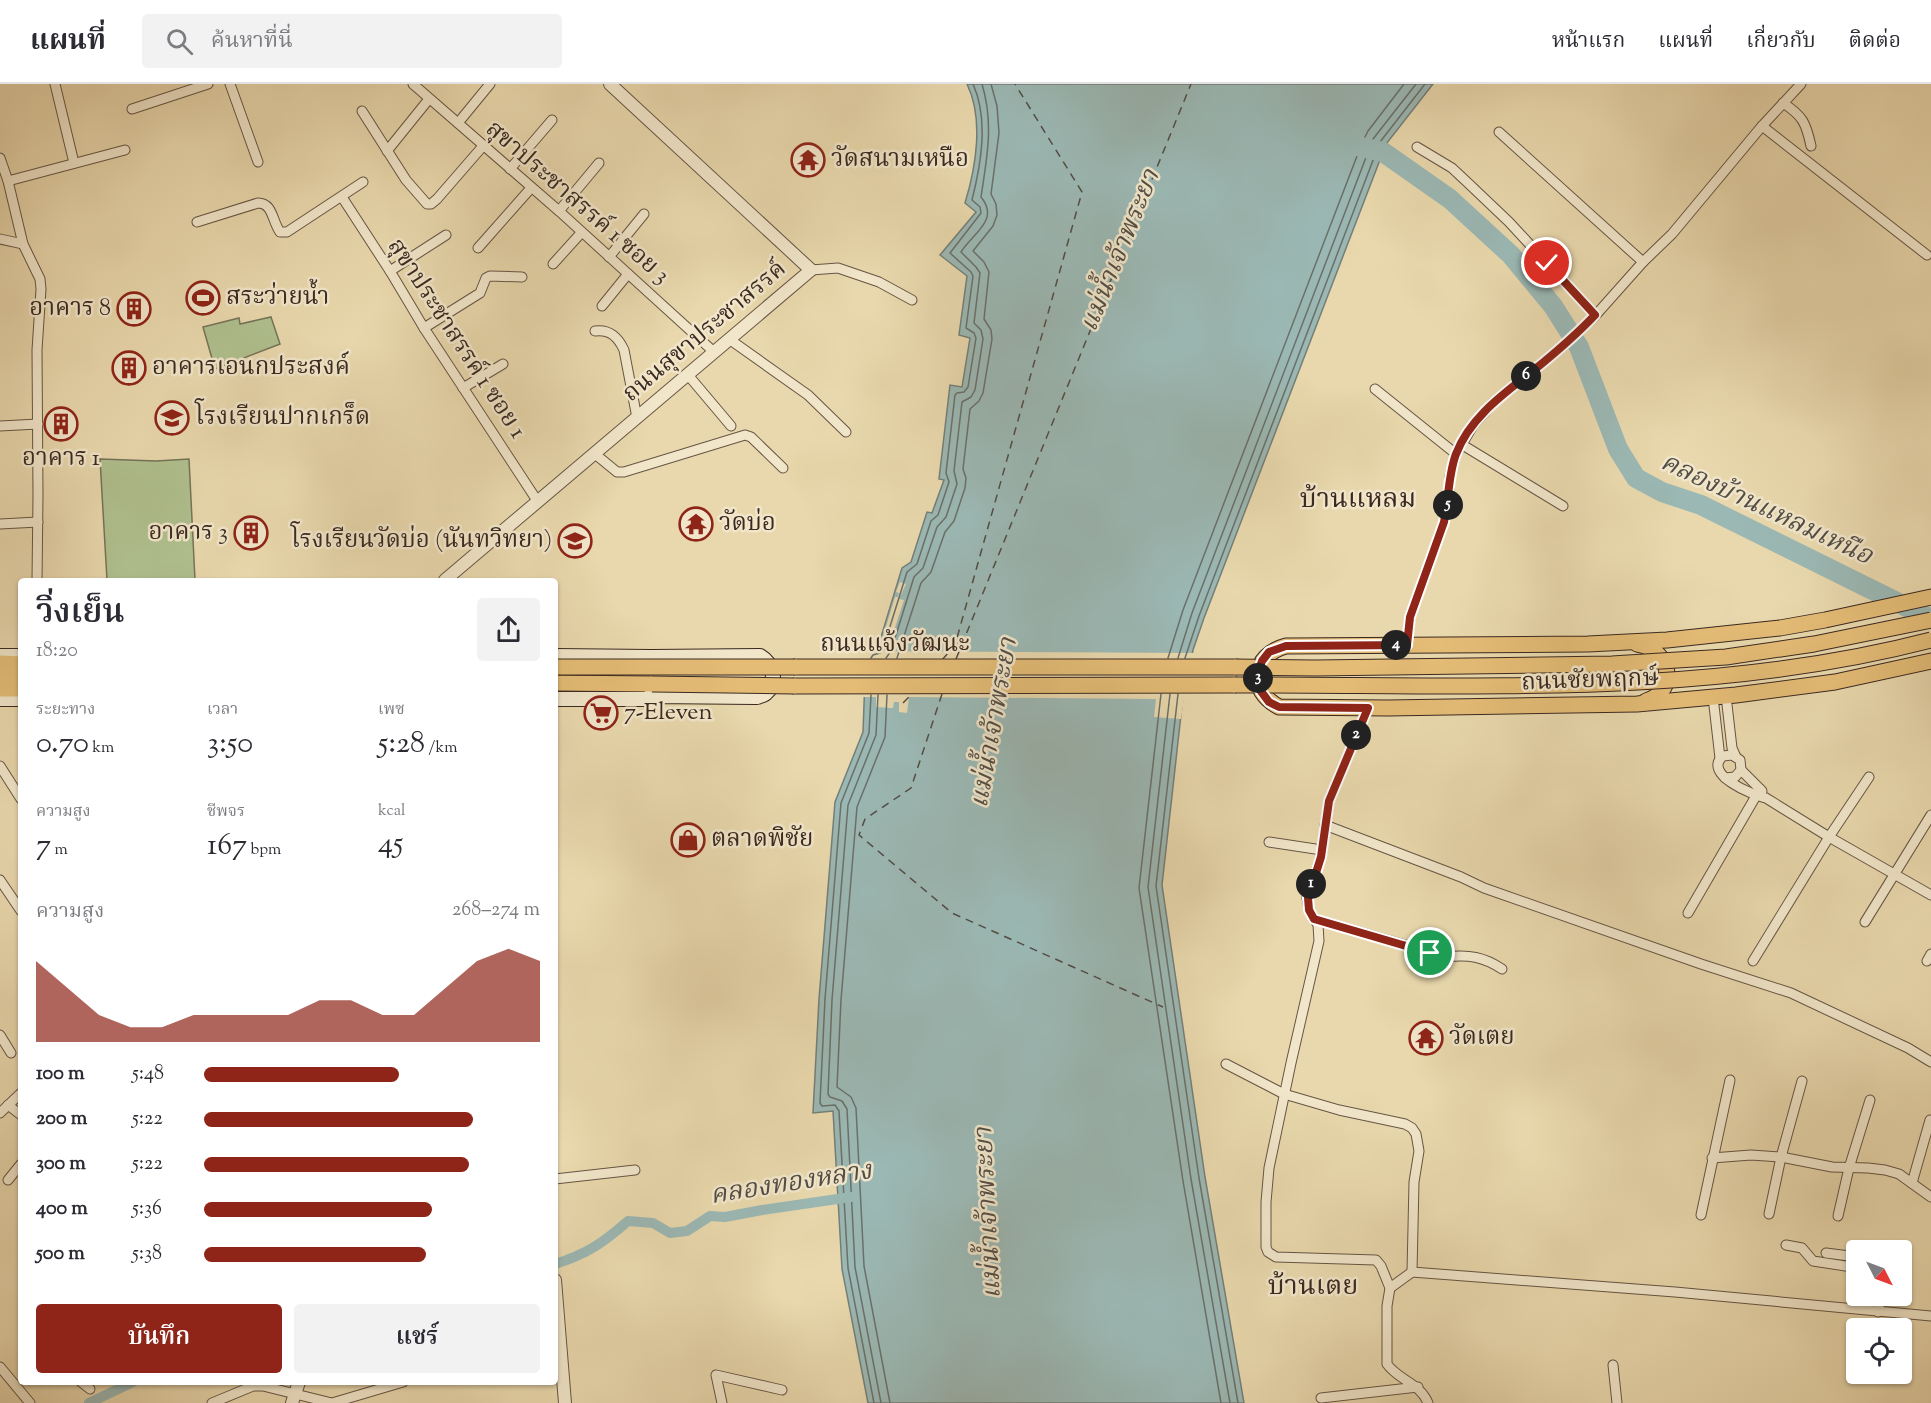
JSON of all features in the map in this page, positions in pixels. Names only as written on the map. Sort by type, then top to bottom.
[{"type":"main road","name":"ถนนชัยพฤกษ์","points":[[1927,597],[1825,620],[1742,633],[1625,643],[1286,646],[1269,652],[1262,661],[1257,675],[1260,690],[1269,702],[1279,707],[1637,704],[1719,697],[1835,682],[1931,661]]},
{"type":"main road","name":"ถนนชัยพฤกษ์","points":[[1236,667],[1612,664],[1726,657],[1860,636],[1931,620]]},
{"type":"main road","name":"ถนนชัยพฤกษ์","points":[[1235,685],[1489,685],[1650,681],[1728,675],[1779,668],[1872,653],[1931,640]]},
{"type":"main road","points":[[1625,643],[1648,646],[1656,652],[1666,666],[1665,686],[1660,694],[1637,704]]},
{"type":"main road","points":[[0,656],[18,656]]},
{"type":"main road","points":[[558,656],[760,656],[767,660],[773,671],[773,682],[766,693],[757,697],[651,696],[636,700],[558,699]]},
{"type":"main road","points":[[651,657],[654,671],[654,689],[651,696]]},
{"type":"main road","points":[[0,663],[18,664]]},
{"type":"main road","name":"ถนนแจ้งวัฒนะ","points":[[558,667],[1236,667]]},
{"type":"main road","points":[[0,677],[18,677]]},
{"type":"main road","name":"ถนนแจ้งวัฒนะ","points":[[558,683],[794,686],[1235,685]]},
{"type":"main road","points":[[0,688],[18,689]]},
{"type":"main road","points":[[0,699],[18,699]]},
{"type":"street","points":[[55,84],[74,163]]},
{"type":"street","points":[[132,109],[208,84]]},
{"type":"street","points":[[230,84],[258,162]]},
{"type":"street","name":"สุขาประชาสรรค์ 1 ซอย 3","points":[[413,84],[559,211],[714,352]]},
{"type":"street","points":[[458,123],[490,84]]},
{"type":"street","name":"ถนนสุขาประชาสรรค์","points":[[447,578],[811,270],[610,84]]},
{"type":"street","points":[[1407,645],[1410,617],[1444,522],[1450,476],[1456,454],[1473,424],[1493,403],[1588,323],[1643,262],[1672,234],[1798,85]]},
{"type":"street","points":[[387,151],[429,99]]},
{"type":"street","points":[[1783,103],[1801,116],[1806,124],[1811,146]]},
{"type":"street","points":[[362,111],[406,180],[424,202],[431,204],[483,146]]},
{"type":"street","points":[[510,169],[552,120]]},
{"type":"street","points":[[1762,126],[1927,255]]},
{"type":"street","points":[[1499,132],[1643,262]]},
{"type":"street","points":[[1418,147],[1452,168],[1468,183],[1509,222],[1595,315]]},
{"type":"street","points":[[8,181],[125,150]]},
{"type":"street","points":[[0,158],[23,244],[40,279],[41,289],[37,350],[37,578]]},
{"type":"street","points":[[559,211],[599,163]]},
{"type":"street","points":[[197,222],[263,202],[268,206],[280,232],[287,232],[363,182]]},
{"type":"street","points":[[478,248],[531,188]]},
{"type":"street","name":"สุขาประชาสรรค์ 1 ซอย 1","points":[[342,197],[424,328],[538,502]]},
{"type":"street","points":[[609,257],[644,214]]},
{"type":"street","points":[[553,264],[582,233]]},
{"type":"street","points":[[390,271],[446,235]]},
{"type":"street","points":[[0,239],[23,244]]},
{"type":"street","points":[[811,270],[838,268],[879,282],[912,300]]},
{"type":"street","points":[[602,306],[628,274]]},
{"type":"street","points":[[424,328],[480,293],[486,278],[490,276],[522,277]]},
{"type":"street","points":[[595,331],[603,330],[612,333],[620,340],[637,418]]},
{"type":"street","points":[[729,339],[808,395],[846,432]]},
{"type":"street","points":[[464,388],[503,364]]},
{"type":"street","points":[[688,375],[731,426]]},
{"type":"street","points":[[1376,389],[1456,454]]},
{"type":"street","points":[[0,426],[38,424]]},
{"type":"street","points":[[595,454],[617,472],[624,472],[745,435],[751,437],[783,468]]},
{"type":"street","points":[[1461,444],[1563,506]]},
{"type":"street","points":[[0,524],[38,522]]},
{"type":"street","points":[[1719,697],[1732,748],[1740,760],[1741,770],[1758,792]]},
{"type":"street","points":[[1719,697],[1720,758],[1717,767],[1721,775],[1758,792],[1829,837],[1931,895]]},
{"type":"street","points":[[1368,708],[1332,794],[1322,850],[1308,898],[1309,910],[1318,925],[1319,941],[1269,1168],[1265,1227],[1268,1252],[1276,1257],[1376,1260],[1390,1288],[1387,1306],[1387,1364],[1391,1370],[1418,1388],[1428,1403]]},
{"type":"street","points":[[1720,758],[1728,754],[1736,756]]},
{"type":"street","points":[[0,766],[18,794]]},
{"type":"street","points":[[1725,778],[1735,777],[1741,770]]},
{"type":"street","points":[[1753,961],[1829,837],[1869,777]]},
{"type":"street","points":[[1688,914],[1758,792]]},
{"type":"street","points":[[1865,922],[1931,815]]},
{"type":"street","points":[[1325,825],[1484,888],[1791,993],[1908,1048],[1931,1062]]},
{"type":"street","points":[[1269,842],[1322,850]]},
{"type":"street","points":[[0,880],[18,907]]},
{"type":"street","points":[[1314,919],[1447,957],[1466,955],[1477,957],[1492,962],[1502,969]]},
{"type":"street","points":[[0,1035],[11,1053]]},
{"type":"street","points":[[1226,1064],[1284,1094],[1328,1107],[1405,1124],[1412,1128],[1416,1134],[1419,1150],[1414,1182],[1412,1272]]},
{"type":"street","points":[[1701,1215],[1730,1080]]},
{"type":"street","points":[[1769,1214],[1781,1157],[1802,1081]]},
{"type":"street","points":[[0,1113],[18,1096]]},
{"type":"street","points":[[1838,1216],[1849,1168],[1870,1100]]},
{"type":"street","points":[[8,1105],[18,1113]]},
{"type":"street","points":[[1912,1184],[1930,1120]]},
{"type":"street","points":[[1712,1158],[1751,1155],[1781,1157],[1832,1167],[1868,1167],[1885,1170],[1899,1174],[1931,1197]]},
{"type":"street","points":[[8,1180],[18,1168]]},
{"type":"street","points":[[558,1179],[635,1170]]},
{"type":"street","points":[[1786,1245],[1802,1248],[1813,1261],[1846,1266]]},
{"type":"street","points":[[1826,1253],[1846,1256]]},
{"type":"street","points":[[1390,1288],[1412,1272],[1675,1292],[1931,1316]]},
{"type":"street","points":[[1878,1312],[1879,1306]]},
{"type":"street","points":[[558,1317],[565,1403]]},
{"type":"street","points":[[1613,1365],[1617,1403]]},
{"type":"street","points":[[0,1367],[30,1403]]},
{"type":"street","points":[[722,1403],[716,1375],[782,1390]]},
{"type":"street","points":[[85,1385],[90,1389]]},
{"type":"street","points":[[212,1403],[253,1386],[296,1392],[332,1403],[393,1385]]},
{"type":"street","points":[[1321,1398],[1418,1388]]},
{"type":"green space","points":[[271,317],[280,344],[215,369],[203,327],[239,318],[240,324]]},
{"type":"green space","points":[[100,459],[156,461],[189,459],[195,578],[107,578]]},
{"type":"water","name":"แม่น้ำเจ้าพระยา","points":[[967,84],[1433,84],[1386,144],[1204,618],[1193,650],[1183,697],[1162,885],[1205,1177],[1244,1403],[868,1403],[842,1269],[833,1111],[813,1113],[819,999],[835,802],[863,732],[866,650],[878,647],[902,568],[911,562],[927,512],[932,513],[944,480],[939,479],[950,385],[962,387],[970,338],[959,335],[967,276],[940,255],[976,212],[965,203],[977,143],[975,112]]},
{"type":"pier","points":[[900,582],[906,584],[899,599],[904,600],[889,646],[881,643],[895,597],[898,597],[899,593],[896,592]]},
{"type":"pier","points":[[863,651],[1195,653],[1181,719],[1154,717],[1156,699],[909,697],[907,713],[899,712],[899,702],[894,702],[893,708],[876,707],[876,697],[862,697]]},
{"type":"waterway","name":"คลองบ้านแหลมเหนือ","points":[[1357,146],[1383,152],[1450,199],[1511,255],[1553,306],[1579,347],[1618,449],[1636,478],[1662,492],[1701,505],[1931,619]]},
{"type":"waterway","name":"คลองทองหลาง","points":[[558,1263],[594,1247],[628,1221],[653,1223],[670,1233],[687,1231],[710,1216],[725,1217],[851,1197]]},
{"type":"waterway","name":"คลองทองหลาง","points":[[89,1403],[127,1385]]},
{"type":"ferry route","points":[[942,660],[955,645],[1082,192],[1015,84]]},
{"type":"ferry route","points":[[956,659],[1191,84]]},
{"type":"ferry route","points":[[903,703],[913,693]]},
{"type":"ferry route","points":[[942,694],[911,788],[865,819],[859,835],[952,913],[1163,1007]]},
{"type":"place","name":"วัดสนามเหนือ","points":[[808,160]]},
{"type":"place","name":"สระว่ายน้ำ","points":[[203,298]]},
{"type":"place","name":"อาคาร 8","points":[[134,309]]},
{"type":"place","name":"อาคารเอนกประสงค์","points":[[129,368]]},
{"type":"place","name":"โรงเรียนปากเกร็ด","points":[[172,418]]},
{"type":"place","name":"อาคาร 1","points":[[61,424]]},
{"type":"place","name":"วัดบ่อ","points":[[696,524]]},
{"type":"place","name":"อาคาร 3","points":[[251,533]]},
{"type":"place","name":"โรงเรียนวัดบ่อ (นันทวิทยา)","points":[[575,541]]},
{"type":"place","name":"7-Eleven","points":[[601,713]]},
{"type":"place","name":"ตลาดพิชัย","points":[[688,840]]},
{"type":"place","name":"วัดเตย","points":[[1426,1038]]},
{"type":"district","name":"บ้านแหลม","points":[[1358,500]]},
{"type":"district","name":"บ้านเตย","points":[[1313,1287]]},
{"type":"route","points":[[1430,953],[1314,919],[1309,910],[1308,898],[1321,857],[1329,801],[1368,708],[1279,707],[1264,697],[1257,675],[1262,661],[1269,652],[1276,648],[1407,645],[1410,617],[1444,522],[1450,476],[1461,444],[1473,424],[1493,403],[1563,346],[1595,315],[1547,263]]}]
